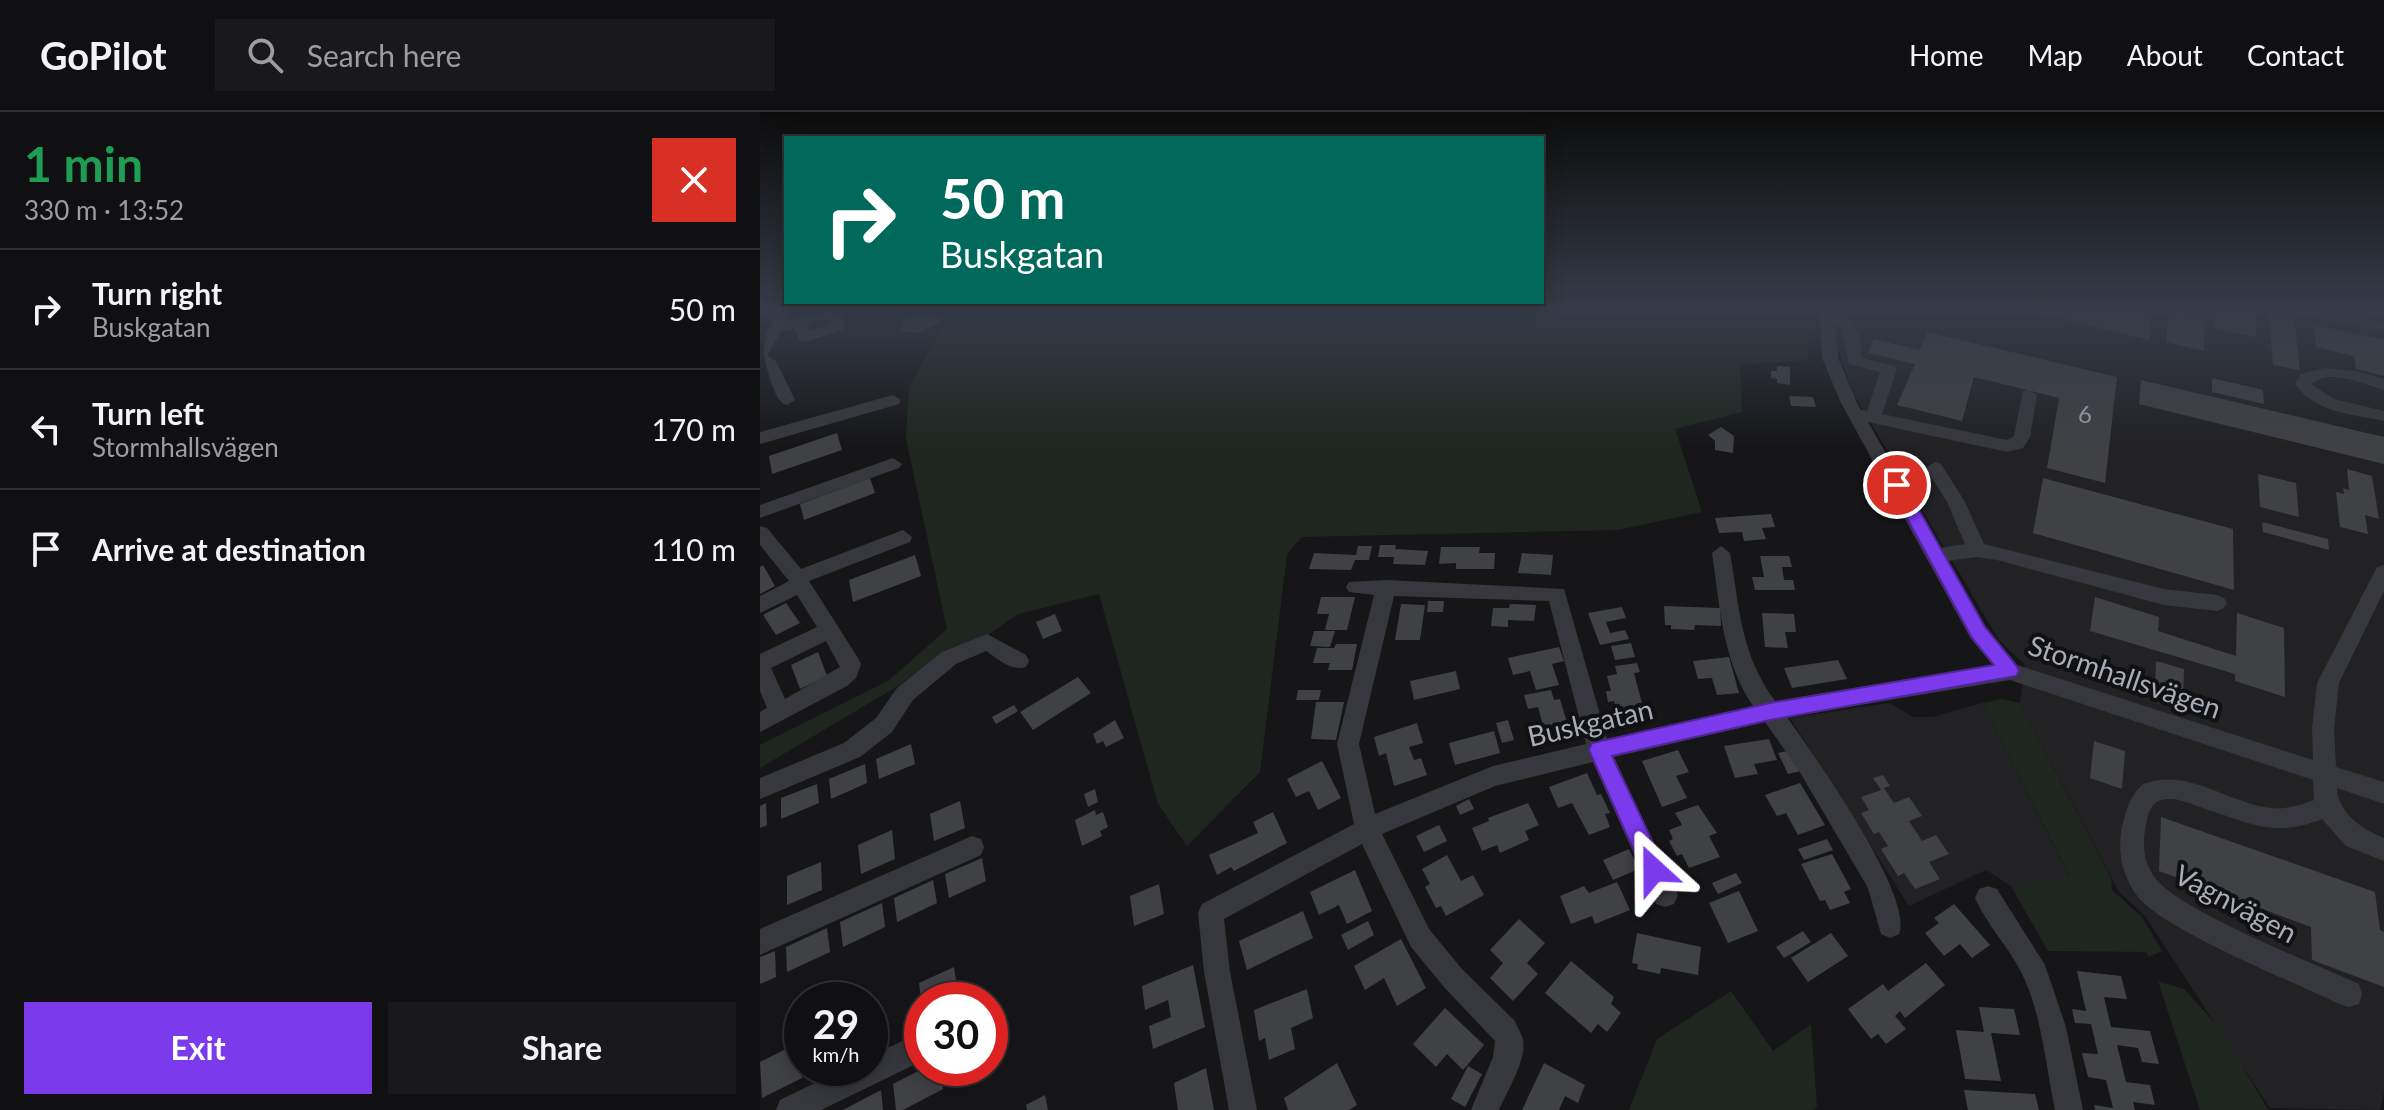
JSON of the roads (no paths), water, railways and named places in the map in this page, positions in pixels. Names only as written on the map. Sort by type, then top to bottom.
[{"type":"street","name":"Stormhallsvägen","points":[[1830,355],[1978,633],[2010,671],[2384,793]]},
{"type":"street","points":[[1854,355],[1854,361],[1889,369],[1864,415],[2007,446],[2017,444],[2022,437],[2029,395]]},
{"type":"street","points":[[760,357],[768,361],[787,400]]},
{"type":"street","points":[[2384,385],[2357,377],[2324,374],[2307,377],[2303,384],[2307,391],[2322,399],[2384,416]]},
{"type":"street","points":[[760,438],[893,400]]},
{"type":"street","points":[[760,512],[893,464]]},
{"type":"street","points":[[1935,468],[1956,502],[1977,550]]},
{"type":"street","points":[[760,605],[799,581],[903,537]]},
{"type":"street","points":[[760,723],[839,680],[849,672],[851,664],[799,581],[763,540]]},
{"type":"street","points":[[1936,555],[1977,550],[1997,553],[2164,597],[2217,603]]},
{"type":"street","points":[[1721,553],[1737,653],[1748,681],[1806,762],[1879,884],[1890,925]]},
{"type":"street","points":[[2384,572],[2328,683],[2323,729],[2326,806],[2355,838],[2384,850]]},
{"type":"street","points":[[1356,587],[1557,594],[1599,750],[1665,895]]},
{"type":"street","points":[[1386,587],[1348,744],[1367,829],[1420,938],[1453,978],[1505,1031],[1510,1042],[1485,1110]]},
{"type":"street","points":[[780,712],[761,670],[830,630]]},
{"type":"street","points":[[760,789],[852,750],[884,725],[905,694],[949,658],[987,642],[1019,661]]},
{"type":"street","name":"Buskgatan","points":[[1243,1110],[1217,972],[1211,913],[1367,829],[1493,776],[1770,711],[2010,671]]},
{"type":"street","name":"Vagnvägen","points":[[2326,806],[2301,816],[2271,819],[2174,788],[2151,791],[2140,802],[2135,821],[2131,842],[2133,863],[2147,888],[2165,904],[2200,924],[2349,994]]},
{"type":"street","points":[[760,942],[972,847]]},
{"type":"street","points":[[1988,898],[2032,965],[2052,1027],[2069,1110]]},
{"type":"street","points":[[790,1110],[904,1055]]}]
